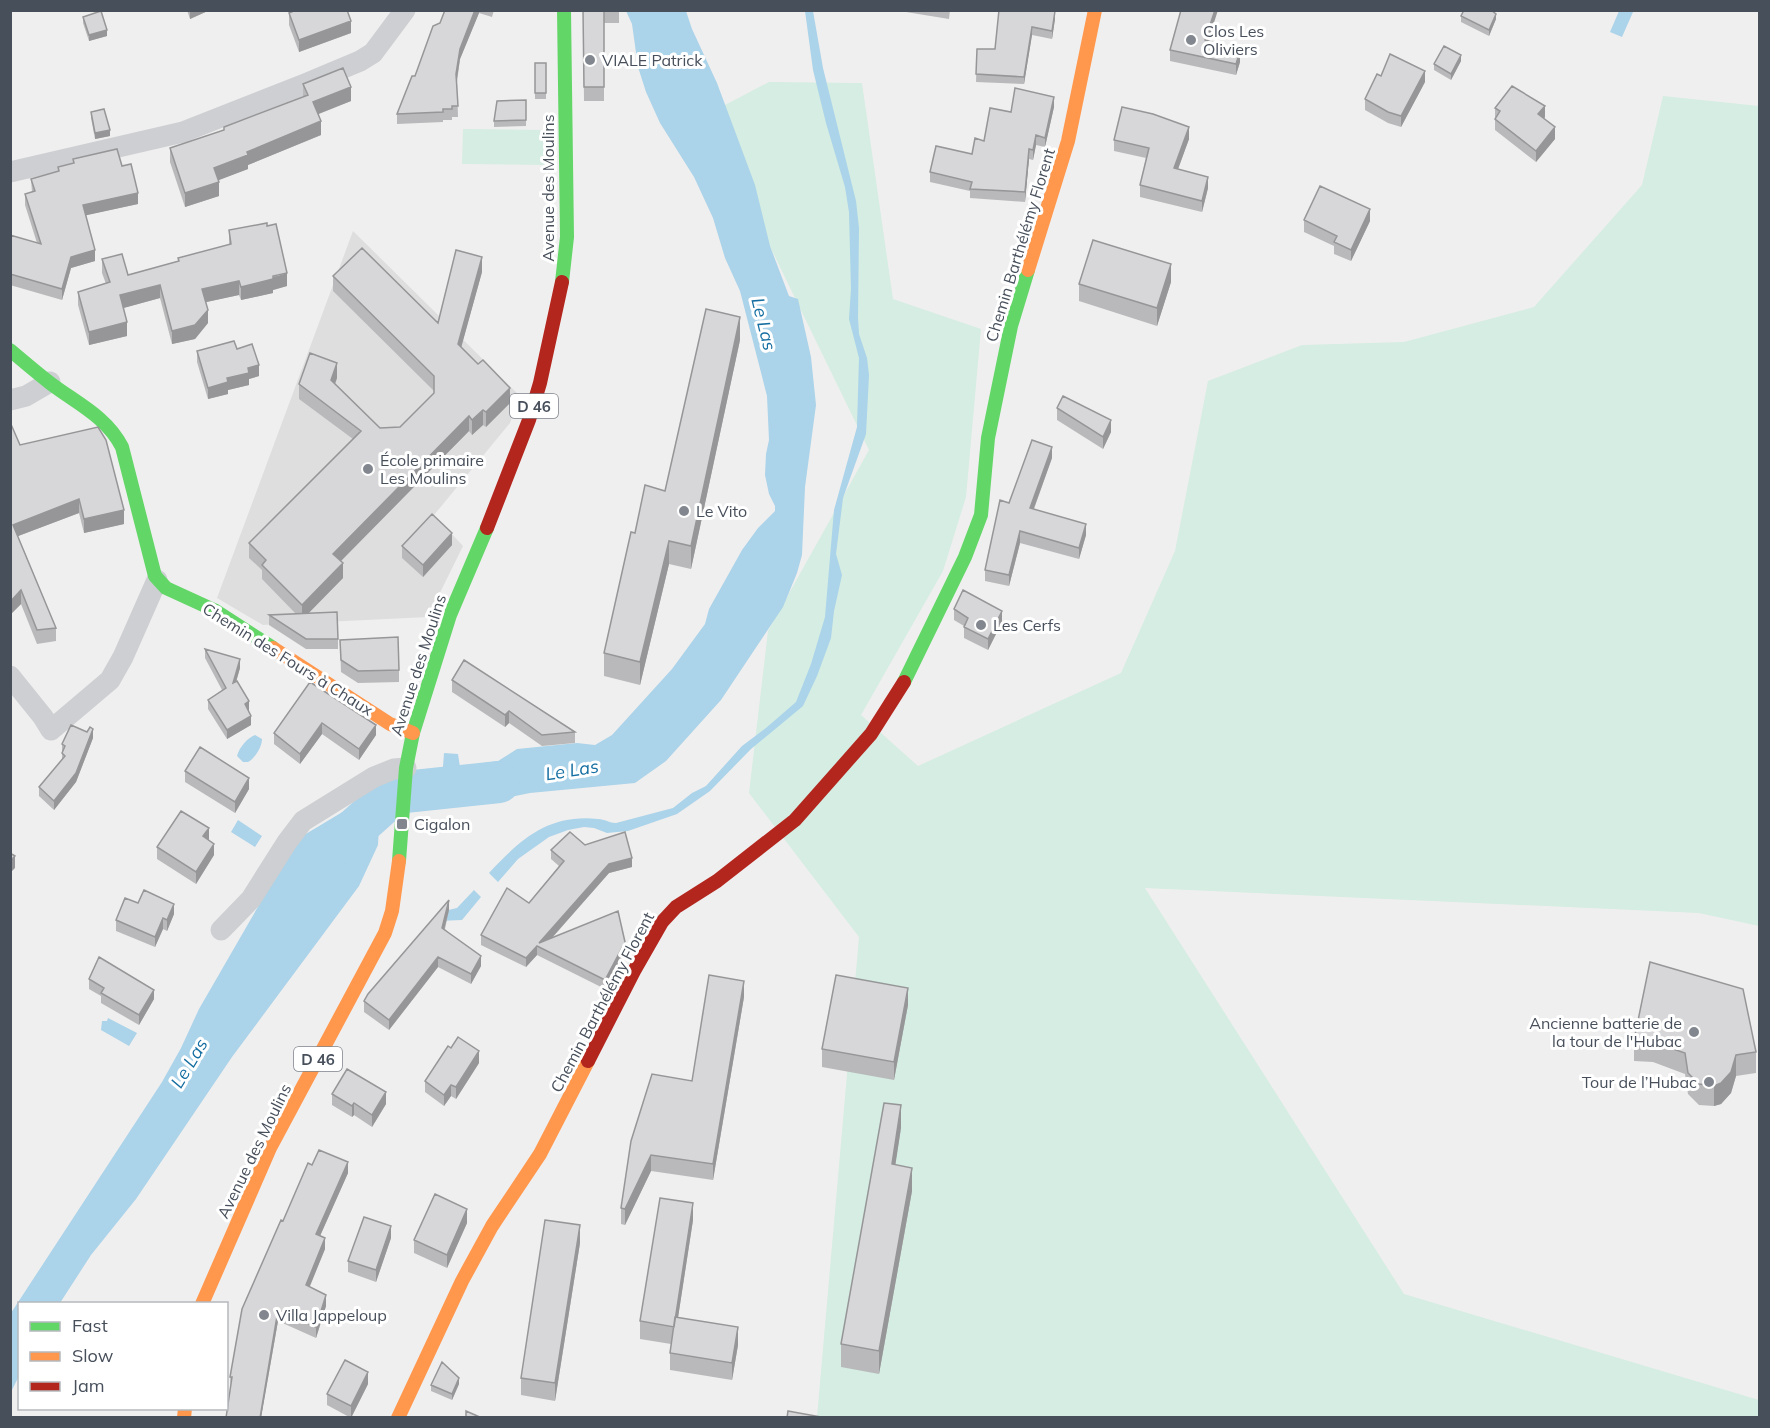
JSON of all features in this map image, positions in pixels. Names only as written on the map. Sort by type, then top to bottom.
[{"type":"street","points":[[10,172],[183,132],[305,84],[360,61],[373,52],[405,10]]},
{"type":"street","name":"Avenue des Moulins","points":[[203,1302],[270,1148],[385,933],[392,911],[398,875],[405,775],[413,733],[450,615],[526,431],[540,383],[565,263],[567,237],[564,10]]},
{"type":"street","name":"Chemin Barthélémy Florent","points":[[398,1418],[462,1281],[492,1227],[540,1154],[628,981],[662,922],[676,907],[717,881],[795,820],[871,734],[895,698],[917,658],[965,557],[981,515],[988,438],[1011,326],[1068,141],[1095,10]]},
{"type":"street","points":[[10,350],[99,418],[117,436],[122,447],[157,580],[123,657],[110,680],[51,730],[10,676]]},
{"type":"street","points":[[10,400],[26,396],[50,382]]},
{"type":"street","name":"Chemin des Fours à Chaux","points":[[157,580],[172,592],[214,610],[390,724],[413,733]]},
{"type":"street","points":[[221,930],[251,900],[278,855],[303,821],[387,771],[405,775]]},
{"type":"shaded area","name":"École primaire Les Moulins","points":[[353,231],[520,396],[510,423],[434,515],[463,546],[428,617],[263,625],[217,598]]},
{"type":"green space","points":[[769,82],[862,83],[893,299],[981,329],[966,497],[943,571],[861,715],[918,766],[1121,673],[1175,551],[1208,381],[1302,345],[1404,342],[1534,307],[1642,185],[1663,96],[1759,106],[1759,926],[1699,913],[1145,888],[1404,1294],[1759,1400],[1759,1417],[817,1417],[859,937],[749,793],[768,631],[869,450],[706,115]]},
{"type":"green space","points":[[463,129],[549,130],[548,165],[462,164]]},
{"type":"water","points":[[626,11],[686,11],[717,83],[755,185],[770,246],[789,296],[798,299],[811,357],[816,405],[805,487],[802,555],[783,607],[721,700],[666,761],[635,783],[530,793],[482,803],[440,807],[444,753],[458,754],[460,767],[498,761],[517,749],[577,743],[595,745],[612,735],[672,669],[705,624],[709,609],[742,550],[758,528],[775,511],[765,475],[769,440],[767,396],[740,291],[725,258],[713,218],[694,177],[660,123],[646,92],[638,67],[632,24]]},
{"type":"water","points":[[805,11],[813,11],[823,68],[856,201],[859,228],[859,334],[867,358],[869,375],[866,434],[843,498],[836,554],[842,575],[831,638],[803,706],[751,749],[710,791],[677,814],[628,831],[607,833],[584,827],[549,837],[518,859],[498,882],[489,873],[524,840],[550,825],[580,818],[616,823],[673,808],[692,793],[706,786],[742,746],[796,702],[811,664],[825,617],[834,510],[857,427],[859,358],[849,319],[851,289],[849,212],[845,187],[813,70]]},
{"type":"water","points":[[1619,11],[1633,12],[1622,37],[1610,32]]},
{"type":"water","points":[[255,735],[262,739],[259,749],[251,760],[243,762],[237,756],[238,753],[246,741]]},
{"type":"water","points":[[381,789],[378,845],[359,886],[232,1057],[136,1199],[91,1255],[61,1302],[18,1302],[162,1082],[199,1009],[278,872],[304,835]]},
{"type":"water","points":[[238,820],[262,836],[255,847],[231,832]]},
{"type":"water","points":[[474,890],[481,897],[462,920],[438,921],[440,912],[457,908]]},
{"type":"water","points":[[108,1018],[137,1033],[129,1046],[101,1030],[102,1021],[107,1021]]},
{"type":"water","points":[[18,1302],[18,1378],[11,1392],[11,1313]]},
{"type":"building","points":[[296,10],[347,10],[351,21],[299,40],[289,13]]},
{"type":"building","points":[[445,10],[475,10],[460,49],[456,74],[458,106],[443,109],[443,112],[397,114],[412,76],[415,76],[433,26],[440,23]]},
{"type":"building","points":[[583,10],[604,10],[604,87],[584,87]]},
{"type":"building","points":[[999,10],[1055,10],[1052,31],[1032,27],[1024,77],[976,74],[977,49],[995,49]]},
{"type":"building","points":[[1181,10],[1215,10],[1205,40],[1240,51],[1236,64],[1170,50]]},
{"type":"building","points":[[1464,10],[1491,10],[1496,14],[1489,30],[1461,16]]},
{"type":"building","points":[[101,11],[107,30],[89,35],[83,17]]},
{"type":"building","points":[[1444,46],[1461,55],[1451,74],[1434,64]]},
{"type":"building","points":[[1390,54],[1425,71],[1401,116],[1388,112],[1365,99],[1377,74],[1381,76]]},
{"type":"building","points":[[535,63],[546,63],[546,93],[535,93]]},
{"type":"building","points":[[343,68],[351,87],[313,102],[321,121],[214,168],[219,182],[185,193],[170,148],[224,130],[224,127],[308,95],[303,84]]},
{"type":"building","points":[[1512,86],[1545,106],[1538,114],[1555,127],[1536,151],[1495,119],[1500,111],[1495,108]]},
{"type":"building","points":[[1015,88],[1054,97],[1045,138],[1036,135],[1033,150],[1029,149],[1025,192],[970,189],[972,182],[930,172],[936,146],[972,154],[975,138],[984,141],[990,108],[1011,112]]},
{"type":"building","points":[[526,100],[526,120],[494,121],[497,101]]},
{"type":"building","points":[[1122,107],[1153,114],[1189,127],[1174,168],[1208,177],[1202,201],[1140,185],[1149,148],[1114,140]]},
{"type":"building","points":[[104,109],[110,130],[95,133],[91,112]]},
{"type":"building","points":[[117,149],[122,166],[131,164],[138,193],[83,205],[95,250],[71,257],[62,289],[10,274],[10,235],[41,244],[25,194],[35,191],[31,179],[59,171],[58,167],[74,163],[73,159]]},
{"type":"building","points":[[1320,186],[1370,209],[1351,250],[1334,242],[1337,236],[1304,220]]},
{"type":"building","points":[[267,223],[267,226],[276,224],[287,273],[241,287],[239,281],[202,289],[208,310],[195,325],[172,331],[160,285],[120,295],[127,322],[89,332],[78,292],[110,282],[102,259],[122,254],[128,275],[179,261],[178,258],[231,244],[229,230]]},
{"type":"building","points":[[1093,240],[1171,264],[1157,308],[1079,284]]},
{"type":"building","points":[[362,248],[438,323],[456,250],[482,257],[458,344],[478,364],[483,360],[510,388],[486,412],[483,410],[472,420],[469,416],[333,554],[343,563],[302,605],[262,565],[266,560],[249,543],[361,431],[299,384],[310,353],[337,363],[331,380],[380,428],[400,427],[434,393],[434,376],[333,276]]},
{"type":"building","name":"Le Vito","points":[[706,309],[740,317],[691,546],[669,541],[640,662],[604,653],[631,532],[635,533],[645,485],[665,491]]},
{"type":"building","points":[[234,341],[237,349],[252,344],[259,365],[248,368],[249,373],[227,378],[228,382],[208,388],[197,351]]},
{"type":"building","points":[[1063,396],[1111,420],[1103,437],[1057,408]]},
{"type":"building","points":[[10,422],[20,445],[98,427],[106,440],[124,510],[84,519],[79,499],[13,525],[56,628],[37,630],[21,590],[10,602]]},
{"type":"building","points":[[1032,440],[1052,447],[1030,508],[1086,524],[1079,548],[1020,531],[1009,575],[985,570],[1000,500],[1009,503]]},
{"type":"building","points":[[432,514],[452,533],[423,565],[402,546]]},
{"type":"building","name":"Les Cerfs","points":[[963,590],[1002,611],[988,639],[964,627],[968,618],[954,609]]},
{"type":"building","points":[[337,612],[338,639],[306,639],[269,615]]},
{"type":"building","points":[[398,637],[399,670],[358,671],[341,660],[340,640]]},
{"type":"building","points":[[205,649],[240,659],[233,683],[237,681],[249,701],[245,704],[251,716],[227,730],[208,700],[226,688]]},
{"type":"building","points":[[464,660],[575,732],[542,735],[509,711],[505,715],[452,680]]},
{"type":"building","points":[[310,682],[376,725],[359,749],[322,723],[300,754],[274,733]]},
{"type":"building","points":[[71,725],[87,732],[90,727],[93,729],[76,773],[54,801],[39,787],[65,756],[62,753],[65,746],[62,744]]},
{"type":"building","points":[[200,747],[249,778],[235,802],[185,771]]},
{"type":"building","points":[[181,811],[209,828],[203,836],[214,844],[196,872],[157,847]]},
{"type":"building","points":[[570,832],[585,845],[625,832],[632,858],[609,864],[539,943],[618,911],[625,942],[605,980],[537,946],[526,958],[481,935],[507,888],[529,903],[564,861],[551,850]]},
{"type":"building","points":[[144,890],[174,904],[167,920],[163,918],[155,937],[116,920],[125,898],[138,903]]},
{"type":"building","points":[[449,900],[442,928],[481,956],[471,974],[438,957],[389,1020],[364,1001]]},
{"type":"building","points":[[99,957],[154,990],[139,1015],[101,993],[104,988],[89,979]]},
{"type":"building","name":"Ancienne batterie de la tour de l'Hubac","points":[[1650,962],[1743,989],[1756,1052],[1736,1055],[1731,1072],[1721,1083],[1714,1086],[1699,1084],[1688,1073],[1685,1053],[1653,1042],[1634,1040]]},
{"type":"building","points":[[709,975],[744,981],[713,1164],[651,1155],[625,1209],[621,1208],[631,1141],[652,1074],[692,1081]]},
{"type":"building","points":[[836,975],[908,988],[894,1062],[822,1049]]},
{"type":"building","points":[[458,1037],[479,1051],[456,1087],[451,1085],[444,1095],[425,1081],[448,1046],[451,1048]]},
{"type":"building","points":[[347,1069],[386,1092],[372,1115],[354,1103],[352,1106],[332,1094]]},
{"type":"building","points":[[884,1103],[901,1105],[892,1164],[912,1168],[879,1351],[841,1344]]},
{"type":"building","points":[[319,1150],[348,1162],[316,1234],[325,1238],[306,1285],[326,1295],[316,1327],[278,1310],[260,1418],[226,1418],[232,1377],[230,1377],[242,1309],[308,1163],[312,1165]]},
{"type":"building","points":[[435,1194],[467,1209],[447,1255],[414,1240]]},
{"type":"building","points":[[660,1198],[693,1203],[674,1327],[640,1321]]},
{"type":"building","points":[[364,1217],[391,1226],[376,1270],[348,1261]]},
{"type":"building","points":[[545,1220],[580,1225],[555,1383],[521,1378]]},
{"type":"building","points":[[675,1317],[738,1327],[732,1363],[670,1353]]},
{"type":"building","points":[[345,1360],[368,1372],[351,1406],[327,1394]]},
{"type":"building","points":[[442,1362],[459,1378],[452,1394],[431,1385]]},
{"type":"building","points":[[466,1411],[482,1418],[466,1418]]},
{"type":"building","points":[[788,1411],[821,1417],[787,1418]]},
{"type":"waterway","name":"Le Las","points":[[338,844],[395,793],[499,782]]},
{"type":"traffic: fast","points":[[562,282],[567,237],[564,10]]},
{"type":"traffic: fast","points":[[904,682],[965,557],[981,515],[988,438],[1011,326],[1028,270]]},
{"type":"traffic: fast","points":[[10,350],[50,383],[99,418],[115,436],[122,447],[155,576],[166,588],[214,610],[273,648]]},
{"type":"traffic: fast","points":[[399,861],[406,768],[413,733],[450,615],[487,528]]},
{"type":"traffic: slow","points":[[1028,270],[1068,141],[1095,10]]},
{"type":"traffic: slow","points":[[273,648],[390,724],[413,733]]},
{"type":"traffic: slow","points":[[203,1302],[270,1148],[385,933],[392,911],[399,861]]},
{"type":"traffic: slow","points":[[398,1418],[462,1281],[492,1226],[540,1154],[588,1061]]},
{"type":"traffic: slow","points":[[184,1418],[185,1410]]},
{"type":"traffic: jam","points":[[487,528],[529,420],[540,383],[562,282]]},
{"type":"traffic: jam","points":[[588,1061],[662,922],[676,907],[717,881],[795,820],[871,734],[904,682]]},
{"type":"place","name":"Clos Les Oliviers","points":[[1191,40]]},
{"type":"place","name":"VIALE Patrick","points":[[590,60]]},
{"type":"place","name":"École primaire Les Moulins","points":[[368,469]]},
{"type":"place","name":"Le Vito","points":[[684,511]]},
{"type":"place","name":"Les Cerfs","points":[[981,625]]},
{"type":"place","name":"Cigalon","points":[[402,824]]},
{"type":"place","name":"Ancienne batterie de la tour de l'Hubac","points":[[1694,1032]]},
{"type":"place","name":"Tour de l’Hubac","points":[[1709,1082]]},
{"type":"place","name":"Villa Jappeloup","points":[[264,1315]]}]
